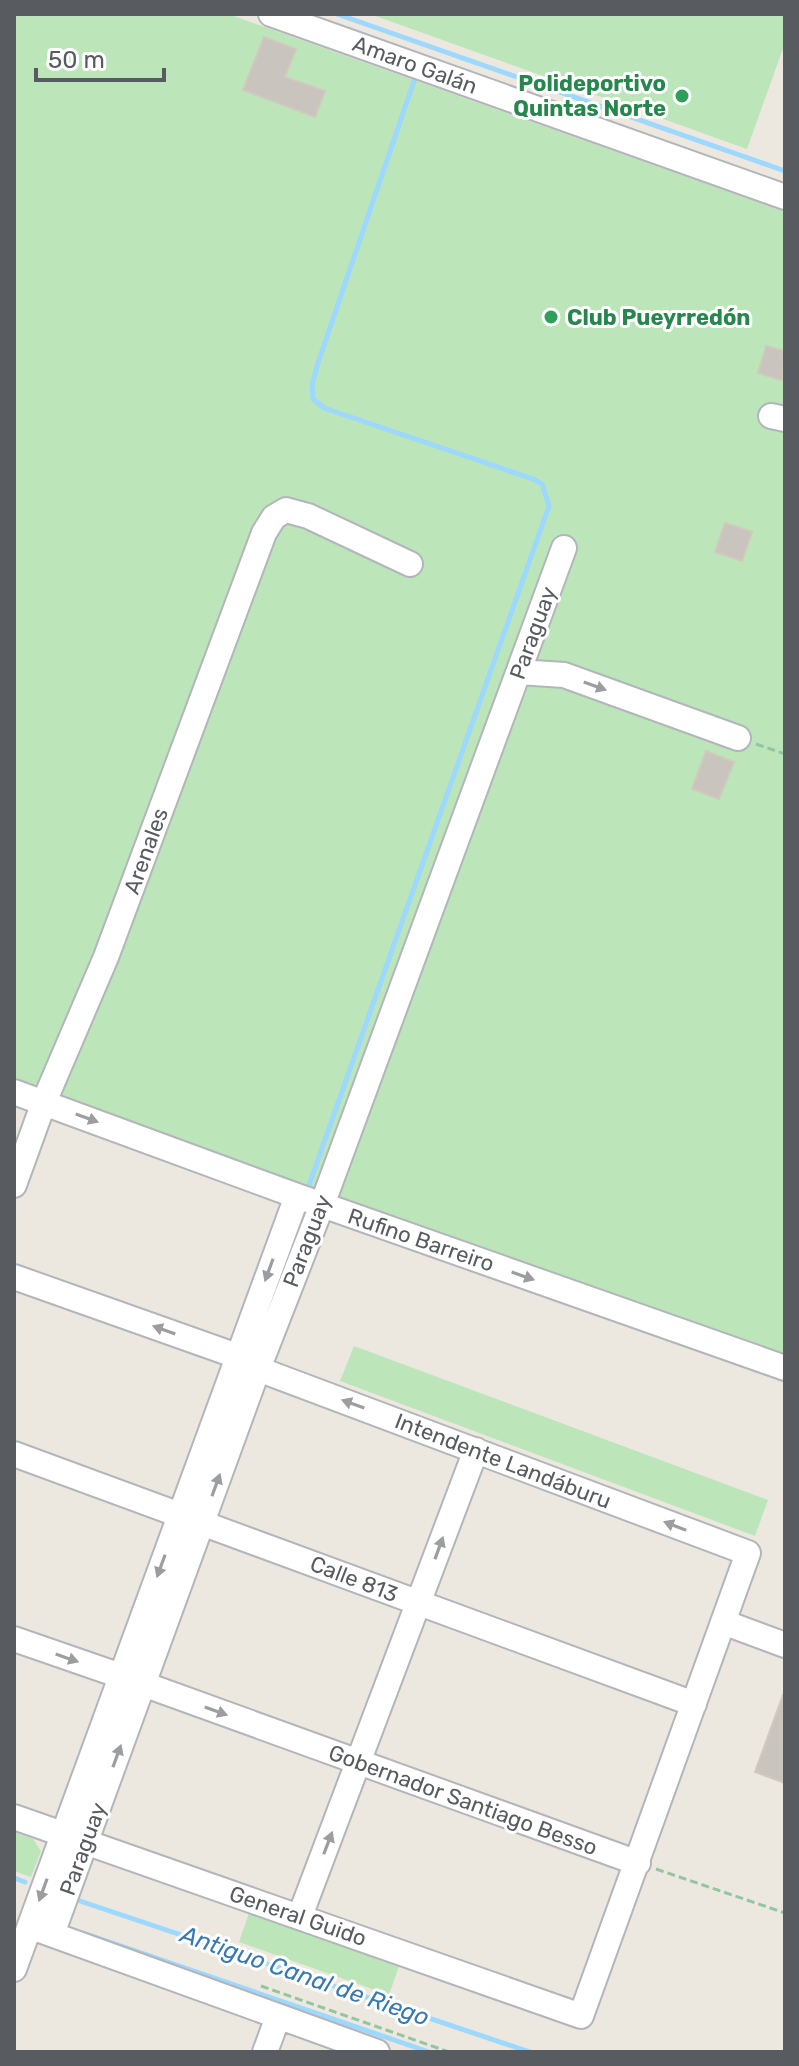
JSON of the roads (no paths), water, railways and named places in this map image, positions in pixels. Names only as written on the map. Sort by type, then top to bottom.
[{"type":"street","name":"Amaro Galán","points":[[271,14],[785,197]]},
{"type":"street","name":"Arenales","points":[[14,1185],[44,1102],[106,957],[264,533],[274,517],[286,510],[308,516],[410,564]]},
{"type":"street","name":"Paraguay","points":[[248,1363],[322,1205],[564,548]]},
{"type":"street","points":[[519,672],[564,675],[738,738]]},
{"type":"street","name":"Rufino Barreiro","points":[[14,1092],[322,1205],[785,1368]]},
{"type":"street","name":"Paraguay","points":[[14,1969],[74,1839],[248,1363],[297,1196]]},
{"type":"street","name":"Intendente Landáburu","points":[[14,1277],[748,1553],[723,1622]]},
{"type":"street","points":[[300,1916],[476,1450]]},
{"type":"street","name":"Calle 813","points":[[14,1454],[694,1704]]},
{"type":"street","points":[[638,1863],[723,1622],[785,1645]]},
{"type":"street","name":"Gobernador Santiago Besso","points":[[14,1639],[638,1863]]},
{"type":"street","name":"General Guido","points":[[14,1817],[581,2016],[638,1863]]},
{"type":"street","points":[[32,1927],[377,2052]]},
{"type":"street","points":[[265,2052],[278,2017]]},
{"type":"waterway","points":[[337,14],[785,171]]},
{"type":"waterway","points":[[309,1185],[549,506],[542,484],[533,479],[324,408],[313,399],[312,385],[318,363],[414,81]]},
{"type":"waterway","name":"Antiguo Canal de Riego","points":[[14,1878],[25,1882]]},
{"type":"waterway","name":"Antiguo Canal de Riego","points":[[80,1901],[530,2052]]},
{"type":"waterway","points":[[83,1933],[429,2052]]},
{"type":"place","name":"Polideportivo Quintas Norte","points":[[682,96]]},
{"type":"place","name":"Club Pueyrredón","points":[[551,317]]}]
